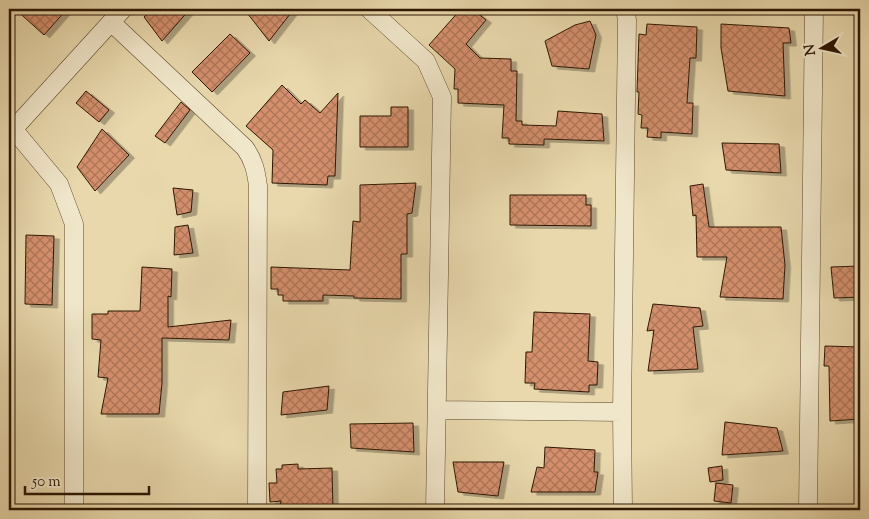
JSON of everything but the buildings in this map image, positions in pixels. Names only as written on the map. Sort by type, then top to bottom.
[{"type":"street","points":[[74,510],[74,224],[60,184],[11,132],[123,9]]},
{"type":"street","points":[[369,9],[426,61],[442,97],[435,510]]},
{"type":"street","points":[[623,510],[622,412],[627,20],[625,9]]},
{"type":"street","points":[[808,510],[814,9]]},
{"type":"street","points":[[112,23],[245,148],[252,158],[256,170],[258,186],[258,510]]},
{"type":"street","points":[[438,410],[622,412]]}]
